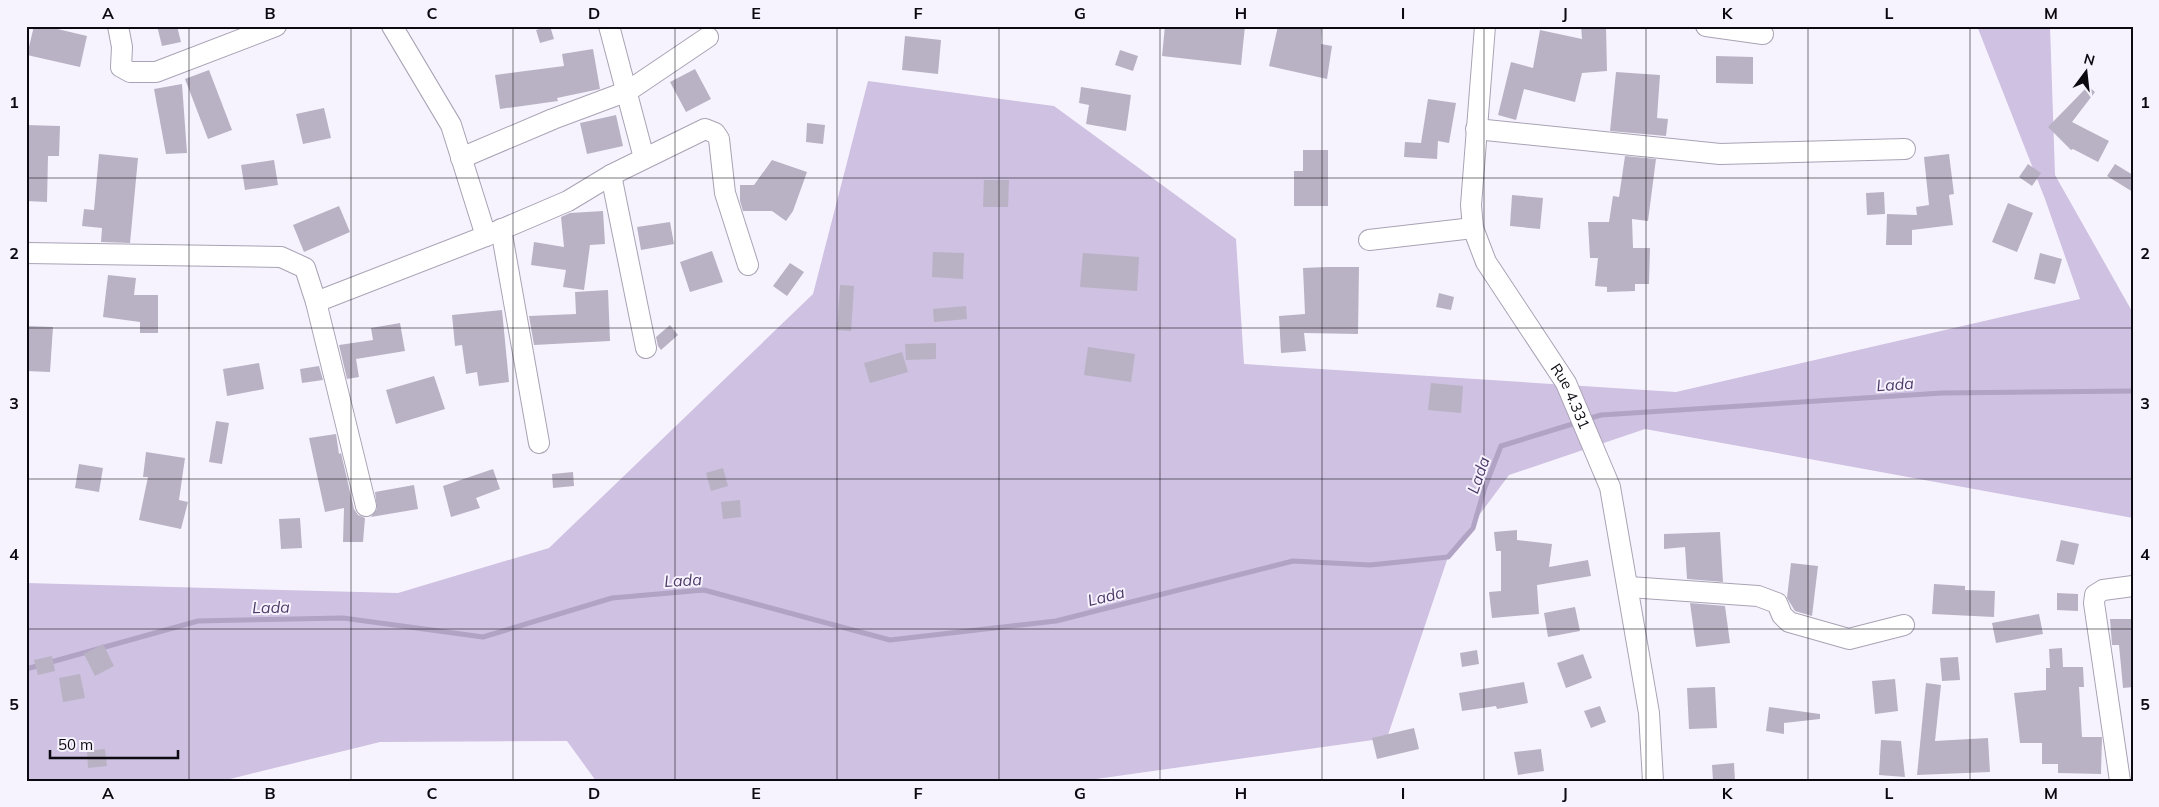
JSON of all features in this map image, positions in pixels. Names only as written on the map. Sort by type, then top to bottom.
[{"type":"street","points":[[118,26],[122,47],[121,67],[130,72],[156,72],[276,26]]},
{"type":"street","points":[[392,26],[451,125],[461,158],[494,233],[539,444]]},
{"type":"street","points":[[609,26],[628,91],[644,158]]},
{"type":"street","name":"Rue 4.331","points":[[1485,26],[1471,205],[1473,228],[1486,262],[1566,383],[1610,487],[1629,587],[1649,713],[1653,781]]},
{"type":"street","points":[[1706,26],[1763,34]]},
{"type":"street","points":[[461,158],[553,119],[628,91],[708,37]]},
{"type":"street","points":[[316,302],[494,233],[568,201],[611,175],[706,129],[715,133],[719,139],[725,193],[748,265]]},
{"type":"street","points":[[1476,129],[1720,154],[1905,149]]},
{"type":"street","points":[[611,175],[646,348]]},
{"type":"street","points":[[1370,240],[1473,228]]},
{"type":"street","points":[[26,253],[281,257],[305,268],[316,302],[366,506]]},
{"type":"street","points":[[2120,781],[2094,604],[2095,595],[2103,590],[2133,586]]},
{"type":"street","points":[[1629,587],[1758,596],[1777,603],[1782,615],[1789,622],[1849,639],[1904,625]]},
{"type":"shaded area","points":[[1977,26],[2050,26],[2055,175],[2133,313],[2133,518],[1645,429],[1509,475],[1448,557],[1387,738],[1082,781],[596,781],[567,741],[380,742],[222,781],[26,781],[26,583],[398,593],[549,548],[813,294],[868,81],[1054,106],[1236,239],[1244,364],[1676,392],[2080,299],[2045,199]]},
{"type":"building","points":[[34,26],[45,26],[87,36],[80,67],[27,55]]},
{"type":"building","points":[[157,26],[177,26],[181,42],[162,46]]},
{"type":"building","points":[[550,26],[554,39],[540,43],[536,30]]},
{"type":"building","points":[[1165,26],[1245,26],[1241,65],[1162,56]]},
{"type":"building","points":[[1278,26],[1322,26],[1321,44],[1332,46],[1327,79],[1269,66]]},
{"type":"building","points":[[1581,26],[1606,26],[1607,71],[1582,73],[1575,102],[1524,89],[1516,120],[1498,115],[1511,62],[1533,68],[1540,30],[1582,39]]},
{"type":"building","points":[[905,36],[941,40],[938,74],[902,70]]},
{"type":"building","points":[[593,49],[600,89],[557,98],[558,101],[500,109],[495,75],[564,66],[562,54]]},
{"type":"building","points":[[1120,50],[1138,56],[1133,71],[1115,65]]},
{"type":"building","points":[[1716,56],[1753,57],[1753,84],[1716,83]]},
{"type":"building","points":[[695,69],[711,99],[686,112],[670,82]]},
{"type":"building","points":[[209,70],[232,130],[208,139],[185,79]]},
{"type":"building","points":[[1616,72],[1660,75],[1657,118],[1668,119],[1666,136],[1610,131]]},
{"type":"building","points":[[182,84],[187,153],[166,154],[154,89]]},
{"type":"building","points":[[2088,86],[2095,92],[2072,122],[2109,141],[2098,162],[2073,149],[2071,150],[2048,127]]},
{"type":"building","points":[[1081,87],[1131,95],[1126,131],[1086,124],[1089,105],[1079,103]]},
{"type":"building","points":[[1428,99],[1456,103],[1449,143],[1438,141],[1437,159],[1404,157],[1405,142],[1421,143]]},
{"type":"building","points":[[324,108],[331,138],[303,144],[296,114]]},
{"type":"building","points":[[616,115],[623,146],[587,154],[580,123]]},
{"type":"building","points":[[807,123],[825,125],[823,144],[806,142]]},
{"type":"building","points":[[26,125],[60,126],[59,156],[48,156],[47,202],[26,201]]},
{"type":"building","points":[[1303,150],[1328,150],[1328,206],[1294,206],[1294,171],[1303,171]]},
{"type":"building","points":[[99,154],[138,158],[130,243],[101,242],[102,228],[82,226],[84,209],[94,210]]},
{"type":"building","points":[[1949,154],[1954,194],[1949,195],[1953,225],[1912,230],[1912,245],[1886,245],[1887,214],[1917,215],[1916,207],[1929,205],[1924,157]]},
{"type":"building","points":[[1625,156],[1656,159],[1648,221],[1632,219],[1633,248],[1650,248],[1649,284],[1635,284],[1635,291],[1607,292],[1607,287],[1595,286],[1598,258],[1590,258],[1588,222],[1609,222],[1613,196],[1619,197]]},
{"type":"building","points":[[274,160],[278,185],[245,190],[241,165]]},
{"type":"building","points":[[772,160],[807,172],[793,211],[786,221],[772,211],[743,211],[740,201],[740,185],[754,185]]},
{"type":"building","points":[[2028,164],[2041,173],[2032,186],[2019,177]]},
{"type":"building","points":[[2115,164],[2133,175],[2133,192],[2107,176]]},
{"type":"building","points":[[984,180],[1009,180],[1008,207],[983,207]]},
{"type":"building","points":[[1884,192],[1885,214],[1867,215],[1866,193]]},
{"type":"building","points":[[1512,195],[1543,198],[1540,229],[1510,226]]},
{"type":"building","points":[[2008,203],[2033,213],[2017,252],[1992,242]]},
{"type":"building","points":[[339,206],[350,232],[304,252],[293,225]]},
{"type":"building","points":[[603,211],[605,244],[590,245],[584,290],[563,287],[566,270],[531,265],[534,242],[564,247],[561,217],[570,213]]},
{"type":"building","points":[[670,222],[674,244],[641,250],[637,227]]},
{"type":"building","points":[[712,251],[723,282],[690,292],[680,262]]},
{"type":"building","points":[[933,252],[964,253],[963,279],[932,277]]},
{"type":"building","points":[[1083,253],[1139,257],[1137,291],[1080,287]]},
{"type":"building","points":[[2040,253],[2062,259],[2055,284],[2034,279]]},
{"type":"building","points":[[790,263],[804,272],[787,296],[773,286]]},
{"type":"building","points":[[1359,267],[1358,334],[1304,333],[1306,351],[1281,353],[1279,316],[1305,314],[1303,268]]},
{"type":"building","points":[[108,275],[136,278],[134,295],[158,295],[158,333],[140,333],[140,322],[103,317]]},
{"type":"building","points":[[840,285],[854,286],[851,331],[837,330]]},
{"type":"building","points":[[608,290],[610,341],[534,345],[529,316],[576,314],[575,292]]},
{"type":"building","points":[[1439,293],[1454,297],[1451,310],[1436,307]]},
{"type":"building","points":[[966,306],[967,319],[934,322],[933,309]]},
{"type":"building","points":[[502,310],[509,382],[479,386],[477,372],[466,374],[462,345],[455,346],[452,315]]},
{"type":"building","points":[[400,323],[405,351],[356,359],[359,377],[347,379],[339,345],[373,340],[371,328]]},
{"type":"building","points":[[670,325],[678,335],[661,350],[656,337]]},
{"type":"building","points":[[26,326],[53,327],[50,372],[26,371]]},
{"type":"building","points":[[936,343],[936,359],[906,360],[905,344]]},
{"type":"building","points":[[1088,347],[1135,354],[1131,382],[1084,375]]},
{"type":"building","points":[[902,352],[908,372],[870,383],[864,363]]},
{"type":"building","points":[[259,363],[264,389],[227,396],[223,369]]},
{"type":"building","points":[[319,366],[323,380],[302,383],[300,369]]},
{"type":"building","points":[[434,376],[445,409],[396,424],[386,390]]},
{"type":"building","points":[[1431,383],[1463,386],[1461,413],[1428,410]]},
{"type":"building","points":[[216,421],[229,423],[222,464],[209,462]]},
{"type":"building","points":[[336,434],[339,454],[341,453],[354,509],[358,515],[365,518],[363,542],[343,542],[344,508],[325,512],[309,438]]},
{"type":"building","points":[[146,452],[185,458],[179,500],[188,502],[181,529],[139,520],[148,477],[143,477]]},
{"type":"building","points":[[79,464],[103,468],[99,492],[75,488]]},
{"type":"building","points":[[723,468],[728,486],[711,491],[706,473]]},
{"type":"building","points":[[493,469],[500,489],[476,498],[480,508],[451,517],[443,486]]},
{"type":"building","points":[[573,472],[574,486],[553,488],[552,474]]},
{"type":"building","points":[[414,485],[418,509],[371,517],[377,509],[375,492]]},
{"type":"building","points":[[740,500],[741,517],[723,519],[721,502]]},
{"type":"building","points":[[300,518],[302,548],[281,549],[279,519]]},
{"type":"building","points":[[1517,530],[1517,540],[1552,544],[1549,567],[1588,560],[1591,576],[1537,585],[1539,614],[1492,618],[1489,592],[1501,591],[1501,551],[1496,551],[1494,532]]},
{"type":"building","points":[[1720,532],[1723,582],[1687,579],[1685,547],[1664,549],[1664,534]]},
{"type":"building","points":[[2061,540],[2079,544],[2074,565],[2056,561]]},
{"type":"building","points":[[1791,563],[1818,566],[1812,616],[1795,611],[1787,598]]},
{"type":"building","points":[[1934,584],[1965,586],[1965,590],[1995,591],[1994,617],[1932,614]]},
{"type":"building","points":[[2057,593],[2078,594],[2078,611],[2057,610]]},
{"type":"building","points":[[1690,603],[1725,606],[1730,643],[1696,647]]},
{"type":"building","points":[[1575,607],[1580,631],[1548,637],[1544,613]]},
{"type":"building","points":[[2039,614],[2043,634],[1996,643],[1992,623]]},
{"type":"building","points":[[2110,619],[2133,619],[2133,687],[2123,688],[2119,645],[2112,645]]},
{"type":"building","points":[[103,644],[114,666],[95,676],[84,654]]},
{"type":"building","points":[[2062,648],[2063,667],[2083,667],[2084,687],[2079,687],[2082,737],[2102,737],[2101,774],[2058,773],[2058,764],[2042,764],[2042,743],[2020,743],[2014,693],[2046,690],[2046,668],[2050,668],[2049,649]]},
{"type":"building","points":[[1477,650],[1479,664],[1462,667],[1460,653]]},
{"type":"building","points":[[1583,654],[1592,678],[1566,688],[1557,663]]},
{"type":"building","points":[[52,656],[55,671],[38,675],[34,660]]},
{"type":"building","points":[[1958,657],[1960,680],[1942,681],[1940,658]]},
{"type":"building","points":[[80,674],[85,698],[63,702],[59,678]]},
{"type":"building","points":[[1895,679],[1898,711],[1875,714],[1872,681]]},
{"type":"building","points":[[1524,682],[1528,703],[1497,709],[1496,706],[1462,711],[1459,693]]},
{"type":"building","points":[[1926,683],[1941,685],[1935,741],[1988,738],[1990,772],[1917,775]]},
{"type":"building","points":[[1715,687],[1717,728],[1689,729],[1687,688]]},
{"type":"building","points":[[1600,706],[1606,722],[1591,728],[1584,711]]},
{"type":"building","points":[[1769,707],[1820,714],[1820,719],[1784,723],[1784,734],[1766,731]]},
{"type":"building","points":[[1414,728],[1419,749],[1377,759],[1372,738]]},
{"type":"building","points":[[1881,740],[1901,741],[1905,777],[1879,775]]},
{"type":"building","points":[[105,749],[107,766],[88,768],[87,751]]},
{"type":"building","points":[[1541,749],[1544,771],[1518,775],[1514,752]]},
{"type":"building","points":[[1734,763],[1735,781],[1713,781],[1712,765]]},
{"type":"waterway","name":"Lada","points":[[1587,419],[1601,415],[1942,393],[2133,391]]},
{"type":"waterway","name":"Lada","points":[[26,669],[198,621],[343,618],[483,637],[612,598],[704,590],[890,640],[1056,621],[1293,561],[1370,565],[1448,557],[1473,528],[1485,487],[1501,446],[1579,422]]}]
